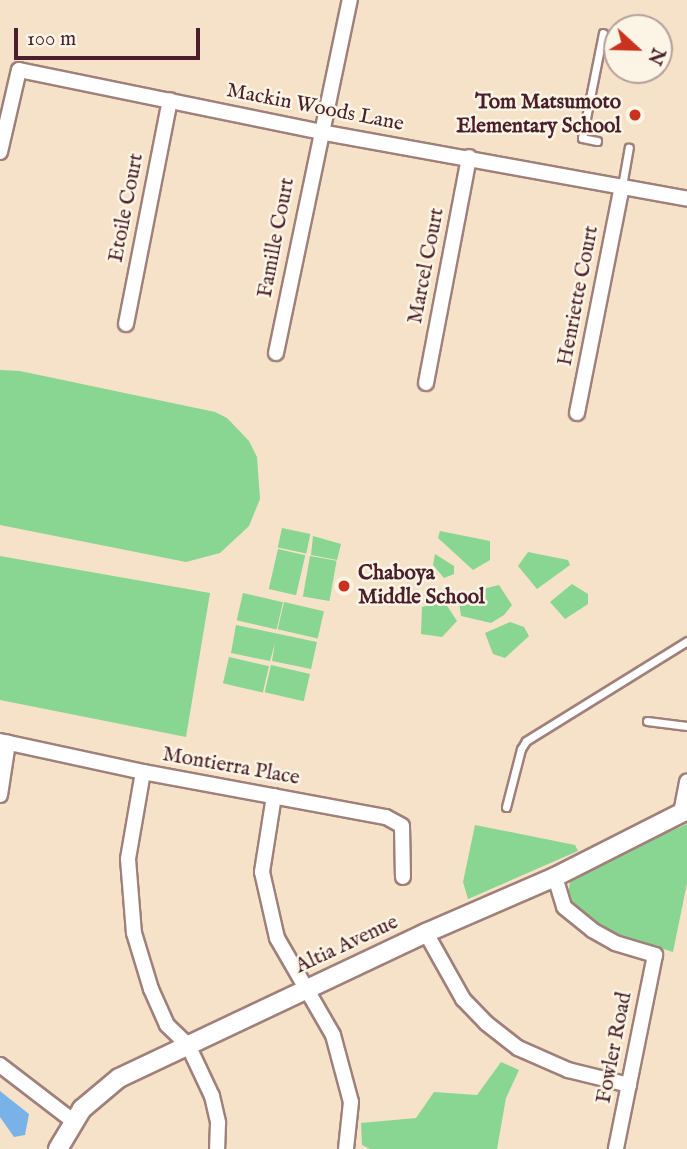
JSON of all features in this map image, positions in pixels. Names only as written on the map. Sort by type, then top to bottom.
[{"type":"street","name":"Famille Court","points":[[276,353],[320,132],[350,0]]},
{"type":"street","name":"Mackin Woods Lane","points":[[0,152],[19,70],[320,132],[470,157],[687,199]]},
{"type":"street","name":"Etoile Court","points":[[126,324],[170,100]]},
{"type":"street","name":"Marcel Court","points":[[426,383],[470,157]]},
{"type":"street","name":"Henriette Court","points":[[577,413],[622,186]]},
{"type":"street","name":"Montierra Place","points":[[4,742],[143,772],[386,817],[402,825],[403,877]]},
{"type":"street","points":[[0,795],[4,742]]},
{"type":"street","points":[[143,772],[128,859],[134,933],[151,989],[167,1025],[188,1045],[212,1096],[218,1123],[217,1149]]},
{"type":"street","points":[[684,811],[687,782]]},
{"type":"street","points":[[274,796],[262,872],[277,938],[333,1035],[351,1102],[346,1149]]},
{"type":"street","name":"Altia Avenue","points":[[58,1149],[82,1109],[119,1078],[426,933],[555,877],[684,811]]},
{"type":"street","name":"Fowler Road","points":[[555,877],[564,907],[592,930],[615,943],[655,955],[616,1149]]},
{"type":"street","points":[[426,933],[463,999],[486,1023],[518,1048],[569,1070],[629,1085]]},
{"type":"street","points":[[0,1065],[73,1121]]},
{"type":"lane","points":[[597,141],[582,138],[603,33]]},
{"type":"lane","points":[[622,186],[629,148]]},
{"type":"lane","points":[[506,807],[521,749],[526,741],[687,641]]},
{"type":"lane","points":[[647,721],[687,726]]},
{"type":"green space","points":[[0,370],[20,371],[215,412],[227,418],[249,441],[257,457],[260,499],[249,526],[220,553],[186,562],[0,525]]},
{"type":"green space","points":[[282,528],[310,534],[306,554],[278,548]]},
{"type":"green space","points":[[440,531],[490,541],[490,560],[473,570],[438,538]]},
{"type":"green space","points":[[313,536],[341,544],[337,560],[311,555]]},
{"type":"green space","points":[[278,549],[305,555],[296,595],[269,589]]},
{"type":"green space","points":[[528,552],[568,560],[570,565],[537,589],[518,566]]},
{"type":"green space","points":[[435,554],[454,566],[454,574],[444,578],[433,565]]},
{"type":"green space","points":[[0,556],[210,593],[186,737],[0,700]]},
{"type":"green space","points":[[310,556],[337,561],[329,601],[303,596]]},
{"type":"green space","points":[[572,584],[588,594],[588,604],[565,619],[550,602]]},
{"type":"green space","points":[[499,585],[512,605],[504,615],[491,623],[461,616],[458,595]]},
{"type":"green space","points":[[243,593],[283,602],[277,630],[237,620]]},
{"type":"green space","points":[[444,601],[457,621],[442,637],[421,634],[422,607]]},
{"type":"green space","points":[[284,602],[324,611],[318,639],[278,629]]},
{"type":"green space","points":[[510,622],[524,627],[529,636],[505,658],[493,654],[485,633]]},
{"type":"green space","points":[[236,625],[317,642],[311,669],[272,661],[275,643],[270,661],[231,653]]},
{"type":"green space","points":[[229,657],[269,666],[263,693],[223,683]]},
{"type":"green space","points":[[271,665],[310,674],[304,701],[265,692]]},
{"type":"green space","points":[[687,824],[687,883],[673,952],[606,931],[575,910],[568,896],[570,881],[583,869]]},
{"type":"green space","points":[[475,825],[575,845],[578,851],[468,899],[463,882]]},
{"type":"green space","points":[[501,1062],[519,1070],[506,1098],[497,1149],[370,1149],[362,1145],[361,1123],[416,1118],[434,1092],[477,1095]]},
{"type":"water","points":[[0,1091],[29,1114],[25,1135],[14,1137],[0,1117]]},
{"type":"place","name":"Tom Matsumoto Elementary School","points":[[635,115]]},
{"type":"place","name":"Chaboya Middle School","points":[[344,586]]}]
